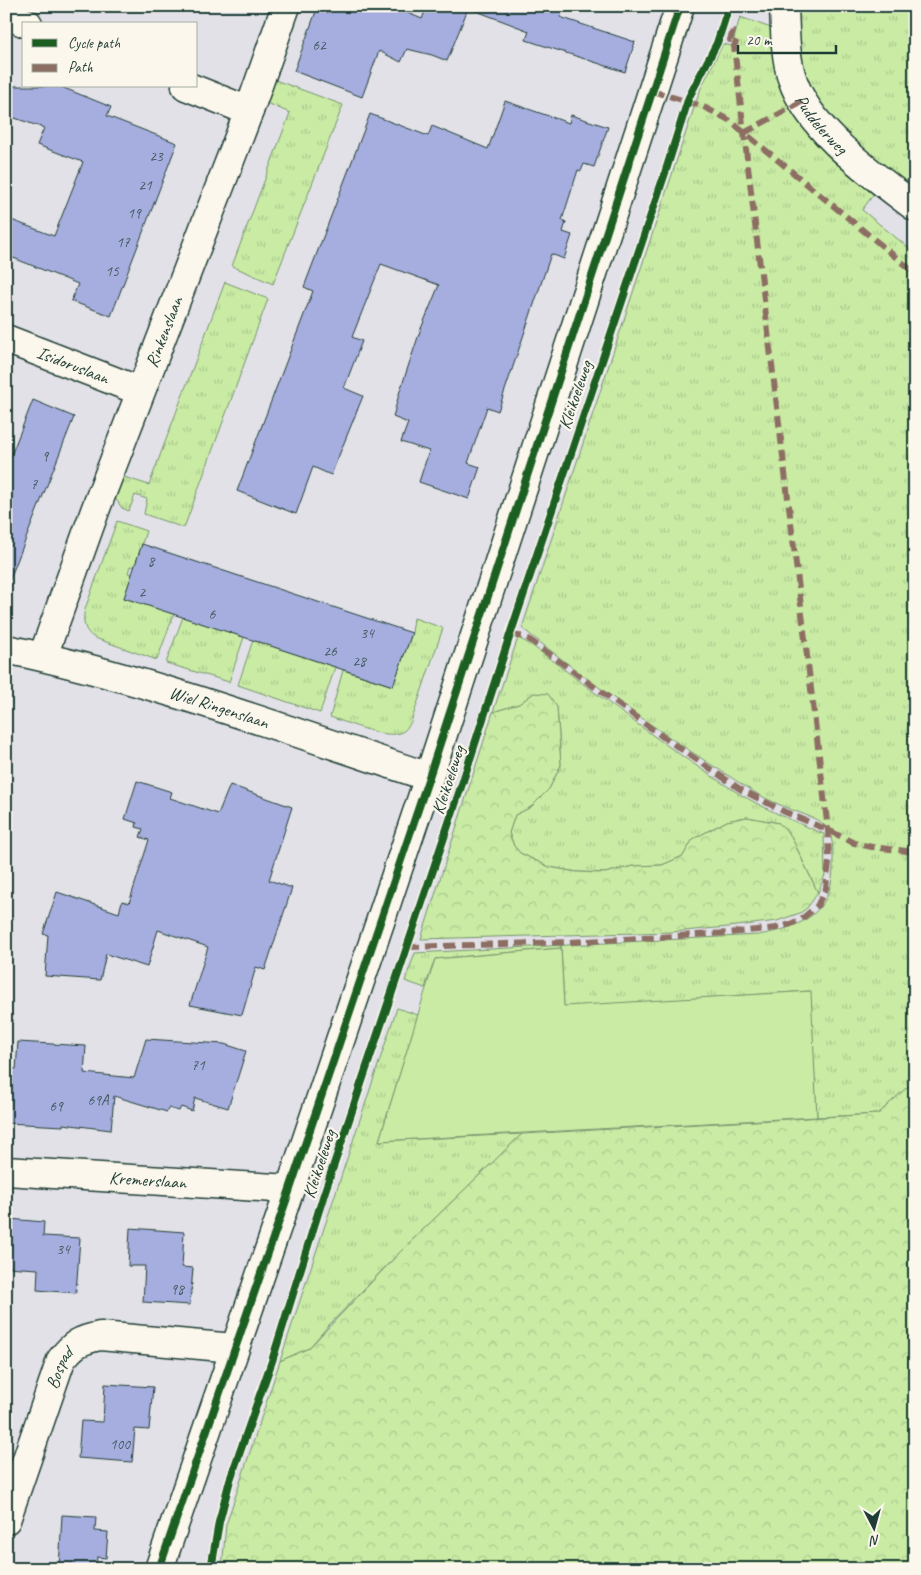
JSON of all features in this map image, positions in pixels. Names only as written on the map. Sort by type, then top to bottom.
[{"type":"street","name":"Rinkenslaan","points":[[43,656],[96,508],[249,111],[286,6]]},
{"type":"street","name":"Kleikoeleweg","points":[[159,1569],[429,777],[680,6]]},
{"type":"street","name":"Puddelerweg","points":[[784,6],[788,57],[792,79],[805,106],[824,131],[874,175],[915,207]]},
{"type":"street","points":[[6,15],[23,22]]},
{"type":"street","points":[[191,88],[249,111]]},
{"type":"street","name":"Isidoruslaan","points":[[6,339],[140,392]]},
{"type":"street","name":"Wiel Ringenslaan","points":[[6,649],[43,656],[148,684],[429,777]]},
{"type":"street","name":"Kremerslaan","points":[[6,1171],[290,1189]]},
{"type":"street","name":"Bospad","points":[[6,1520],[61,1360],[71,1347],[85,1339],[100,1336],[234,1348]]},
{"type":"green space","points":[[797,6],[915,6],[915,191],[843,131],[828,115],[815,96],[805,76],[799,53]]},
{"type":"green space","points":[[740,17],[771,28],[776,79],[790,109],[809,136],[876,191],[862,210],[915,253],[915,1080],[878,1114],[817,1117],[810,991],[564,1007],[561,946],[561,948],[435,959],[425,988],[405,981],[415,953],[758,935],[775,932],[803,921],[814,914],[823,904],[829,892],[832,877],[832,844],[831,836],[823,824],[759,795],[702,759],[623,705],[522,628],[701,88],[723,44],[732,46]]},
{"type":"green space","points":[[275,80],[343,105],[273,284],[232,266],[290,113],[267,103]]},
{"type":"green space","points":[[225,282],[268,299],[184,528],[144,514],[147,499],[135,495],[129,511],[122,508],[115,498],[124,477],[149,485]]},
{"type":"green space","points":[[117,521],[146,531],[135,567],[130,566],[128,573],[132,574],[124,598],[174,614],[157,660],[95,638],[88,633],[85,626],[85,609]]},
{"type":"green space","points":[[183,617],[244,637],[229,682],[166,663]]},
{"type":"green space","points":[[414,618],[443,628],[408,727],[400,733],[385,734],[330,717],[343,670],[393,686],[412,633]]},
{"type":"green space","points":[[518,638],[530,644],[659,740],[711,776],[738,793],[780,815],[824,834],[825,875],[818,893],[791,836],[779,823],[747,817],[727,821],[693,839],[683,856],[662,865],[633,866],[605,873],[577,872],[549,867],[520,853],[514,846],[509,833],[515,815],[531,807],[549,789],[561,765],[557,707],[534,693],[519,704],[493,712]]},
{"type":"green space","points":[[253,640],[335,667],[320,713],[238,685]]},
{"type":"green space","points":[[534,693],[548,694],[557,707],[561,765],[549,789],[531,807],[515,815],[509,833],[514,846],[520,853],[549,867],[577,872],[605,873],[633,866],[662,865],[683,856],[693,839],[727,821],[747,817],[779,823],[791,836],[818,893],[807,908],[800,913],[777,921],[672,932],[421,939],[493,712],[519,704]]},
{"type":"green space","points":[[561,948],[564,1006],[811,991],[817,1117],[379,1141],[435,959]]},
{"type":"green space","points":[[397,1008],[418,1015],[379,1141],[522,1134],[400,1252],[309,1348],[280,1361]]},
{"type":"green space","points":[[915,1080],[915,1569],[222,1569],[226,1525],[280,1361],[309,1348],[400,1252],[522,1134],[878,1114]]},
{"type":"building","points":[[318,6],[391,6],[422,19],[427,6],[469,6],[447,61],[407,49],[401,62],[379,51],[362,97],[294,71]]},
{"type":"building","points":[[471,6],[564,6],[560,17],[635,42],[625,72],[526,40],[529,31],[471,9]]},
{"type":"building","points":[[6,86],[64,88],[111,107],[107,116],[177,143],[111,316],[71,301],[78,284],[6,255],[6,218],[54,236],[83,162],[37,145],[44,128],[6,115]]},
{"type":"building","points":[[505,101],[569,123],[571,115],[608,127],[594,167],[584,164],[581,171],[578,170],[562,220],[566,222],[563,232],[572,235],[564,259],[551,254],[498,411],[487,407],[468,463],[480,467],[469,499],[419,482],[429,451],[401,442],[408,423],[393,417],[420,331],[439,285],[381,264],[352,337],[362,341],[344,388],[363,396],[331,475],[313,467],[296,514],[237,491],[313,291],[304,287],[370,114],[428,136],[432,126],[488,149]]},
{"type":"building","points":[[33,400],[74,417],[8,584],[6,584],[6,468]]},
{"type":"building","points":[[142,544],[412,633],[393,686],[124,598]]},
{"type":"building","points":[[137,781],[172,792],[170,798],[218,814],[230,785],[292,807],[269,880],[292,888],[265,970],[256,967],[242,1015],[190,1005],[208,947],[158,930],[147,967],[106,954],[100,980],[45,976],[48,935],[43,934],[57,892],[119,913],[122,901],[129,903],[149,840],[140,837],[143,829],[136,827],[137,823],[125,819]]},
{"type":"building","points":[[146,1039],[224,1044],[246,1051],[228,1108],[195,1098],[192,1111],[181,1107],[179,1111],[168,1108],[167,1112],[114,1096],[111,1130],[63,1124],[63,1126],[6,1123],[6,1068],[16,1069],[18,1042],[86,1046],[84,1073],[134,1078]]},
{"type":"building","points":[[9,1219],[44,1222],[43,1236],[80,1238],[76,1293],[37,1290],[38,1269],[6,1267]]},
{"type":"building","points":[[130,1228],[184,1232],[182,1267],[193,1268],[190,1305],[143,1302],[145,1266],[128,1266]]},
{"type":"building","points":[[105,1384],[153,1387],[149,1430],[135,1429],[132,1462],[78,1458],[81,1421],[103,1422]]},
{"type":"building","points":[[62,1515],[96,1517],[95,1531],[108,1532],[106,1558],[97,1557],[96,1569],[59,1569]]},
{"type":"marked path","points":[[408,947],[569,942],[729,933],[776,928],[791,924],[804,917],[817,906],[826,888],[829,862],[828,830],[744,133],[734,46],[737,40],[730,40],[733,31],[723,27]]},
{"type":"marked path","points":[[652,91],[702,106],[729,120],[915,273]]},
{"type":"marked path","points":[[744,133],[803,101]]},
{"type":"marked path","points":[[510,635],[526,637],[663,737],[740,789],[785,812],[854,843],[915,852]]},
{"type":"cycle path","points":[[159,1569],[429,777],[680,6]]},
{"type":"cycle path","points":[[211,1569],[219,1522],[230,1480],[272,1361],[324,1194],[689,97],[717,43],[729,6]]}]
